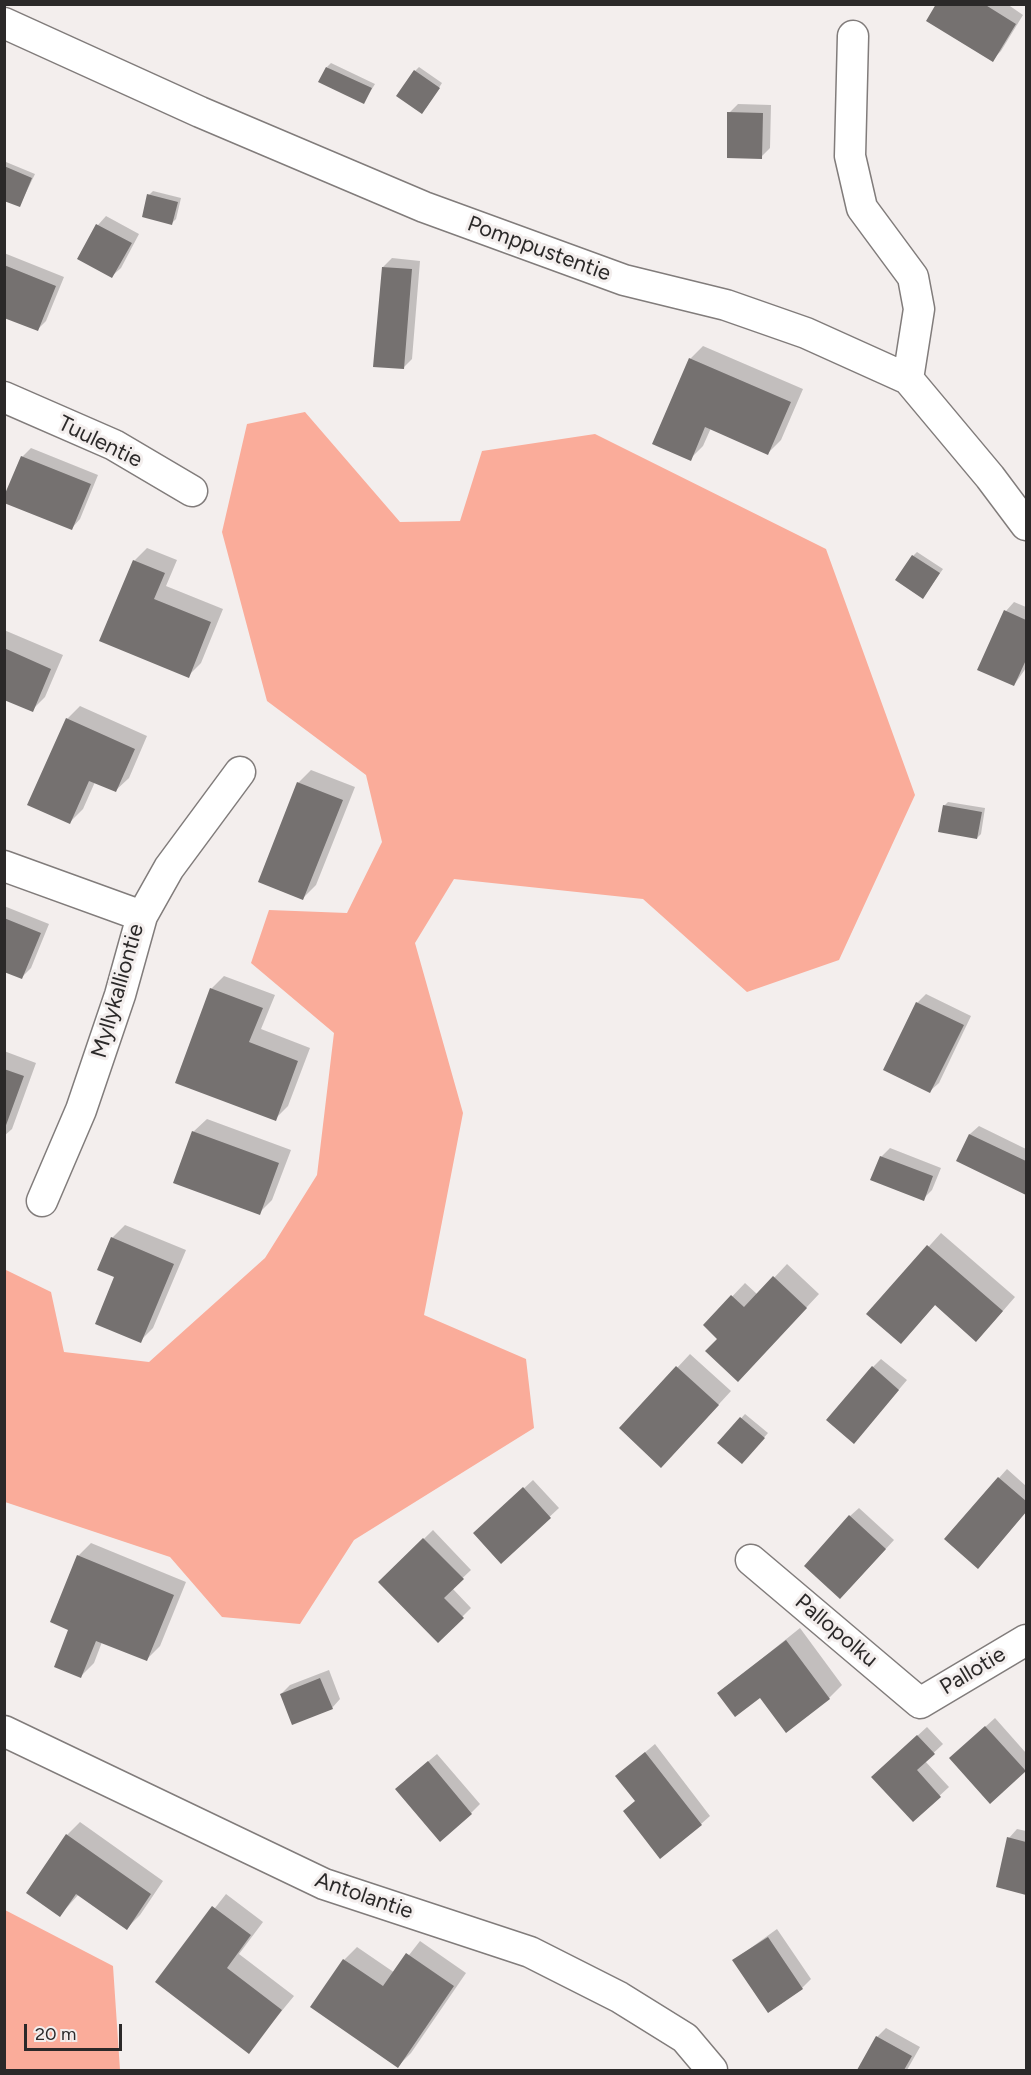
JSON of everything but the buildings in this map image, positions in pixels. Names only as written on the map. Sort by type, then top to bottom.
[{"type":"street","name":"Pomppustentie","points":[[4,23],[200,112],[424,207],[624,280],[726,305],[806,333],[908,380],[990,477],[1026,525]]},
{"type":"street","points":[[853,36],[850,156],[862,208],[913,277],[919,309],[908,380]]},
{"type":"street","name":"Tuulentie","points":[[4,398],[114,446],[192,490]]},
{"type":"street","points":[[142,916],[169,868],[240,772]]},
{"type":"street","name":"Myllykalliontie","points":[[4,866],[142,916],[120,995],[81,1110],[42,1201]]},
{"type":"street","name":"Pallopolku","points":[[750,1560],[920,1703]]},
{"type":"street","name":"Pallotie","points":[[920,1703],[1026,1640]]},
{"type":"street","name":"Antolantie","points":[[4,1731],[324,1884],[530,1952],[619,1997],[685,2038],[712,2070]]},
{"type":"shaded area","points":[[305,412],[400,522],[460,521],[482,451],[595,434],[826,549],[915,795],[839,960],[747,992],[643,899],[454,879],[415,943],[463,1113],[424,1315],[526,1359],[534,1428],[354,1540],[300,1624],[222,1617],[170,1557],[5,1502],[4,1269],[51,1292],[64,1352],[149,1362],[265,1258],[317,1175],[334,1033],[251,963],[269,910],[347,913],[382,842],[366,775],[267,701],[222,532],[247,424]]},
{"type":"shaded area","points":[[5,1910],[113,1966],[120,2070],[5,2070]]}]
